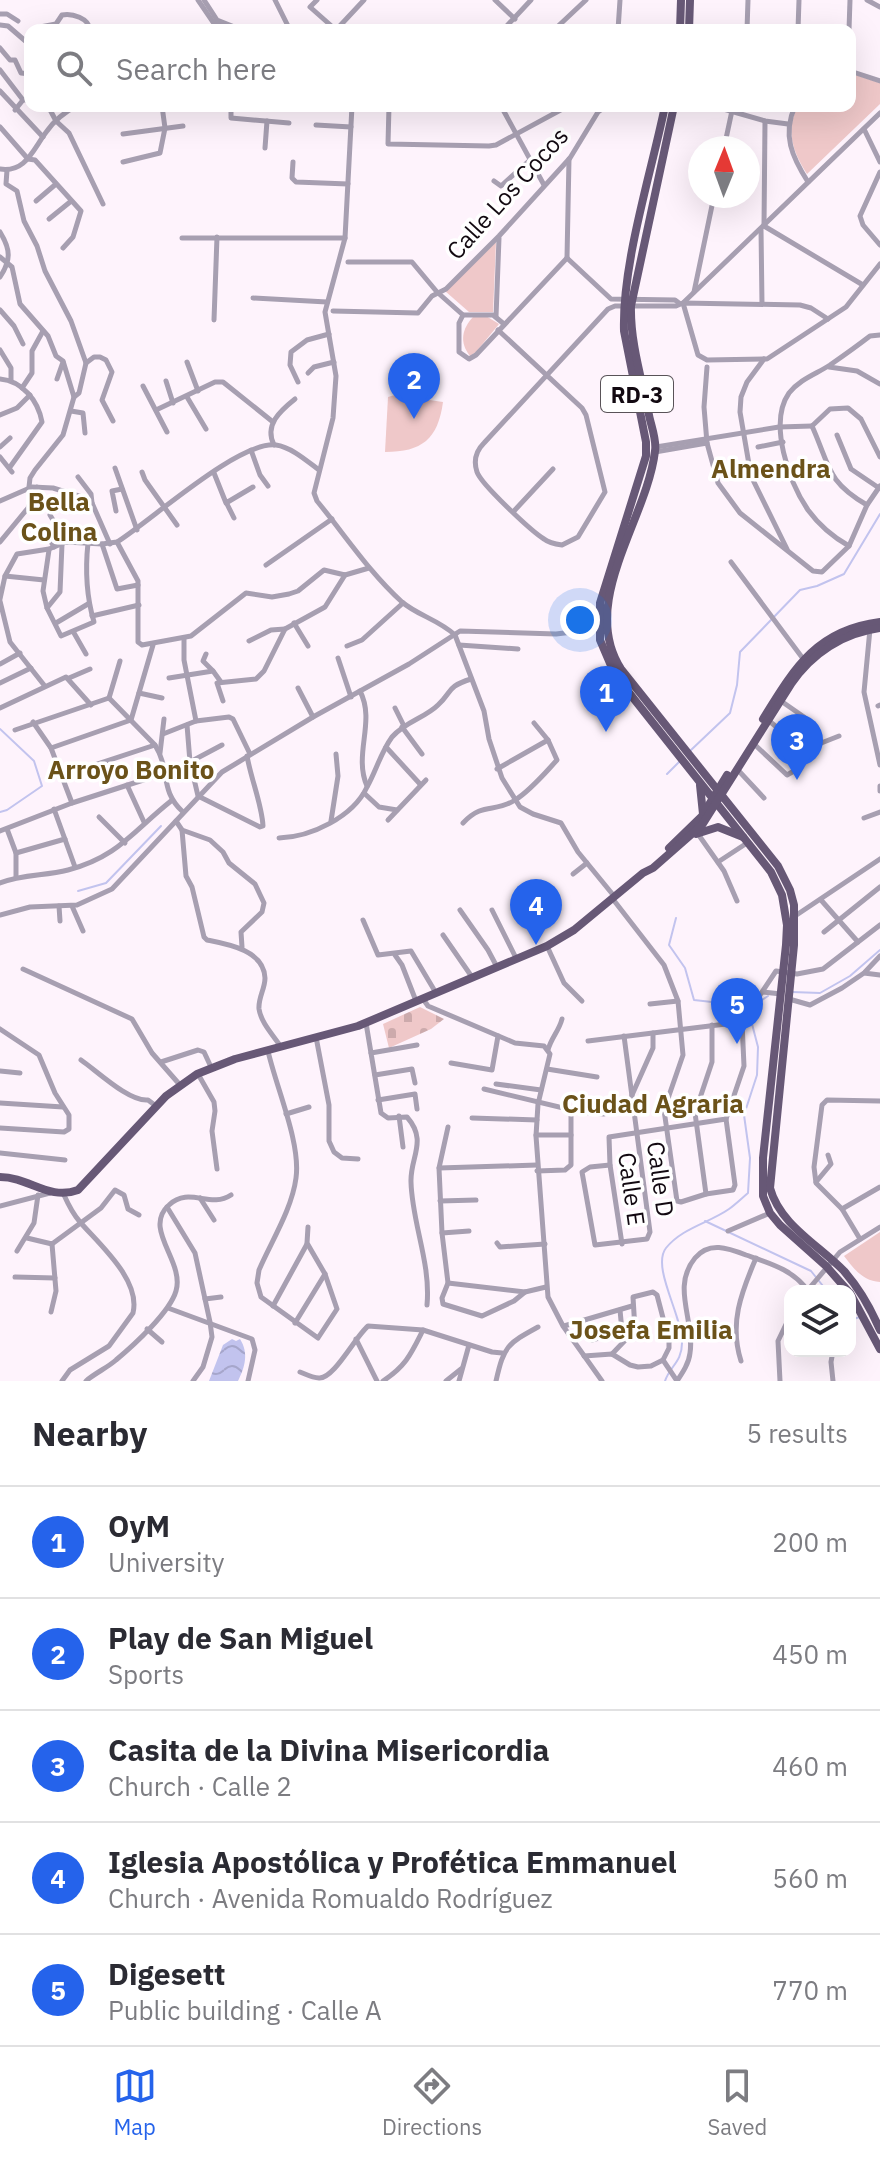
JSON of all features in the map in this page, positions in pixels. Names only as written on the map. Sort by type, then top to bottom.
[{"type":"main road","points":[[680,24],[681,0]]},
{"type":"main road","points":[[689,24],[690,0]]},
{"type":"main road","name":"RD-3","points":[[664,112],[624,303],[624,331],[646,442],[646,456],[601,598],[598,629],[610,666],[684,755],[701,769],[771,872],[782,895],[787,925],[787,972]]},
{"type":"main road","name":"RD-3","points":[[672,112],[624,303],[655,450],[609,597],[606,629],[621,669],[699,780],[734,810],[778,866],[790,890],[795,916],[787,972],[770,1188],[782,1214],[843,1285]]},
{"type":"main road","points":[[734,810],[729,792],[733,773],[805,661],[817,647],[841,633],[877,626]]},
{"type":"main road","points":[[693,836],[805,661]]},
{"type":"main road","points":[[701,769],[716,774],[733,773]]},
{"type":"main road","points":[[699,780],[703,814]]},
{"type":"main road","points":[[643,873],[718,796]]},
{"type":"main road","points":[[0,1177],[11,1177],[64,1195],[78,1190],[156,1106],[197,1074],[211,1067],[366,1023],[547,946],[574,930],[693,836],[718,827],[747,840]]},
{"type":"main road","name":"RD-3","points":[[785,996],[762,1177],[763,1196],[770,1213],[827,1266],[856,1286],[880,1349]]},
{"type":"main road","name":"RD-3","points":[[856,1298],[863,1305]]},
{"type":"main road","name":"RD-3","points":[[871,1321],[880,1330]]},
{"type":"street","points":[[201,0],[210,19],[219,24]]},
{"type":"street","points":[[201,0],[217,20],[227,24]]},
{"type":"street","points":[[275,0],[287,24]]},
{"type":"street","points":[[317,0],[310,7],[329,24]]},
{"type":"street","points":[[342,24],[364,0]]},
{"type":"street","points":[[495,0],[515,19]]},
{"type":"street","points":[[510,24],[531,0]]},
{"type":"street","points":[[560,24],[586,0]]},
{"type":"street","points":[[618,24],[620,0]]},
{"type":"street","points":[[747,24],[748,0]]},
{"type":"street","points":[[798,24],[799,0]]},
{"type":"street","points":[[849,24],[850,0]]},
{"type":"street","points":[[867,0],[880,7]]},
{"type":"street","points":[[56,24],[62,15],[71,13],[87,24]]},
{"type":"street","points":[[0,14],[7,14],[18,21]]},
{"type":"street","points":[[0,25],[8,26],[24,40]]},
{"type":"street","points":[[0,48],[10,60],[15,60],[24,73]]},
{"type":"street","points":[[0,70],[24,97]]},
{"type":"street","points":[[856,73],[880,81]]},
{"type":"street","points":[[0,91],[43,137]]},
{"type":"street","points":[[15,110],[24,102]]},
{"type":"street","points":[[51,112],[69,133],[103,204]]},
{"type":"street","points":[[68,112],[56,121],[19,168],[2,169],[6,184],[17,191],[24,221],[71,321],[86,363],[79,393],[74,397]]},
{"type":"street","points":[[123,162],[160,153],[165,128],[163,112]]},
{"type":"street","points":[[231,112],[231,118],[289,123]]},
{"type":"street","points":[[352,112],[345,238],[325,312],[336,376],[333,418],[314,493],[369,568],[403,603],[446,626],[455,635],[484,711],[497,769],[515,800],[533,814],[561,823],[587,863],[664,965],[678,1001],[682,1029],[683,1055],[664,1106],[677,1201],[685,1202],[706,1194],[728,1191],[735,1185],[726,1119],[744,1066],[743,1020],[776,971],[823,969],[880,925]]},
{"type":"street","points":[[389,112],[388,144],[489,146],[557,112]]},
{"type":"street","points":[[504,112],[544,185]]},
{"type":"street","name":"Calle Los Cocos","points":[[333,311],[414,314],[422,309],[499,236],[570,158],[599,112]]},
{"type":"street","points":[[726,136],[731,112]]},
{"type":"street","points":[[742,112],[765,121],[788,124]]},
{"type":"street","points":[[793,112],[788,124],[792,155],[808,182]]},
{"type":"street","points":[[567,258],[611,299],[624,303],[676,306],[763,228],[880,113]]},
{"type":"street","points":[[265,148],[267,121]]},
{"type":"street","points":[[762,304],[765,121]]},
{"type":"street","points":[[316,125],[351,127]]},
{"type":"street","points":[[123,134],[183,126]]},
{"type":"street","points":[[864,129],[880,162]]},
{"type":"street","points":[[1,130],[28,159],[35,160],[81,211],[73,237],[63,248]]},
{"type":"street","points":[[463,315],[459,323],[458,348],[461,355],[469,359],[567,258],[570,158]]},
{"type":"street","points":[[494,181],[501,186],[530,160]]},
{"type":"street","points":[[293,162],[292,178],[296,182],[348,184]]},
{"type":"street","points":[[880,172],[860,216],[863,225],[880,245]]},
{"type":"street","points":[[552,176],[561,176],[568,184]]},
{"type":"street","points":[[36,201],[56,184]]},
{"type":"street","points":[[49,219],[71,202]]},
{"type":"street","points":[[693,293],[711,208]]},
{"type":"street","points":[[763,228],[863,285]]},
{"type":"street","points":[[0,232],[10,253],[9,262],[20,304],[43,330],[56,356],[63,361],[74,397],[63,435],[30,478],[33,487],[28,508],[0,542]]},
{"type":"street","points":[[496,317],[499,236]]},
{"type":"street","points":[[214,320],[217,237]]},
{"type":"street","points":[[182,238],[345,238]]},
{"type":"street","points":[[0,257],[9,262]]},
{"type":"street","points":[[0,277],[9,262]]},
{"type":"street","points":[[348,262],[412,262],[437,292],[463,315],[496,317],[504,324]]},
{"type":"street","points":[[789,553],[751,476],[743,433],[741,397],[747,382],[764,359],[846,307],[880,264]]},
{"type":"street","points":[[253,298],[327,302]]},
{"type":"street","points":[[498,330],[546,376],[586,415],[605,492],[578,537],[562,545],[540,537],[489,489],[477,472],[478,450],[546,376],[608,309],[624,303]]},
{"type":"street","points":[[682,303],[806,306],[828,319]]},
{"type":"street","points":[[682,303],[698,355],[707,364]]},
{"type":"street","points":[[0,310],[14,326],[23,344]]},
{"type":"street","points":[[22,388],[32,373],[32,351],[43,330]]},
{"type":"street","points":[[298,382],[290,365],[291,352],[307,340],[329,334]]},
{"type":"street","points":[[849,546],[822,526],[806,508],[791,475],[779,427],[782,408],[791,391],[870,336],[880,335]]},
{"type":"street","points":[[0,350],[11,368],[11,380]]},
{"type":"street","points":[[86,363],[100,357],[110,367],[112,372],[102,400],[113,421]]},
{"type":"street","points":[[707,364],[764,359]]},
{"type":"street","points":[[57,379],[63,361]]},
{"type":"street","points":[[187,362],[198,391]]},
{"type":"street","points":[[308,373],[314,367],[334,362]]},
{"type":"street","points":[[707,364],[703,393],[707,441],[718,483],[740,513],[813,571],[822,572],[849,546],[867,505],[879,487],[851,469],[837,435]]},
{"type":"street","points":[[827,367],[857,371],[880,384]]},
{"type":"street","points":[[0,379],[11,380],[30,395],[39,407],[42,422],[11,469],[0,457]]},
{"type":"street","points":[[166,381],[173,403]]},
{"type":"street","points":[[156,410],[215,382],[223,382],[273,422]]},
{"type":"street","points":[[143,386],[167,432]]},
{"type":"street","points":[[0,415],[17,408],[30,395]]},
{"type":"street","points":[[187,397],[206,429]]},
{"type":"street","points":[[274,445],[270,437],[273,422],[295,399]]},
{"type":"street","points":[[655,450],[779,427],[812,426],[830,409],[848,408],[861,419],[880,457]]},
{"type":"street","points":[[71,411],[83,413],[85,433]]},
{"type":"street","points":[[812,426],[835,481],[867,505]]},
{"type":"street","points":[[0,447],[10,438]]},
{"type":"street","points":[[758,447],[783,442]]},
{"type":"street","points":[[44,685],[10,642],[2,622],[0,600],[5,576],[17,554],[64,543],[114,543],[251,450],[274,445],[285,448],[319,470]]},
{"type":"street","points":[[251,450],[261,478],[268,486]]},
{"type":"street","points":[[115,468],[137,530]]},
{"type":"street","points":[[514,511],[553,469]]},
{"type":"street","points":[[142,472],[177,525]]},
{"type":"street","points":[[214,473],[234,518]]},
{"type":"street","points":[[78,477],[91,494],[92,503],[138,585],[140,644],[191,636],[246,593],[280,597],[298,591],[324,570],[345,575],[369,568]]},
{"type":"street","points":[[0,501],[33,487],[53,488],[92,503]]},
{"type":"street","points":[[226,503],[253,487]]},
{"type":"street","points":[[116,511],[112,491],[122,489]]},
{"type":"street","points":[[47,608],[60,592],[64,543],[50,515]]},
{"type":"street","points":[[266,565],[332,519]]},
{"type":"street","points":[[761,530],[771,528],[773,522]]},
{"type":"street","points":[[45,531],[52,548],[43,591],[47,608],[61,636],[74,633],[93,619],[139,605]]},
{"type":"street","points":[[88,543],[85,573],[93,619]]},
{"type":"street","points":[[102,544],[117,589],[138,585]]},
{"type":"street","points":[[731,562],[805,661]]},
{"type":"street","points":[[249,641],[271,630],[285,629],[325,607],[345,575]]},
{"type":"street","points":[[5,576],[44,580]]},
{"type":"street","points":[[347,646],[362,640],[403,603]]},
{"type":"street","points":[[56,623],[88,604]]},
{"type":"street","points":[[294,623],[308,646]]},
{"type":"street","points":[[877,626],[864,692],[880,765]]},
{"type":"street","points":[[223,701],[216,685],[256,679],[264,671],[285,629]]},
{"type":"street","points":[[0,914],[30,907],[72,906],[112,889],[222,772],[455,635],[466,630],[499,634],[556,634],[598,629]]},
{"type":"street","points":[[74,633],[86,654]]},
{"type":"street","points":[[184,638],[186,676],[196,721]]},
{"type":"street","points":[[0,646],[10,642]]},
{"type":"street","points":[[131,720],[153,644]]},
{"type":"street","points":[[459,645],[518,649]]},
{"type":"street","points":[[0,664],[20,653]]},
{"type":"street","points":[[206,654],[203,661],[221,682]]},
{"type":"street","points":[[338,658],[351,697]]},
{"type":"street","points":[[109,698],[120,661]]},
{"type":"street","points":[[0,683],[31,668]]},
{"type":"street","points":[[0,708],[44,685],[90,669]]},
{"type":"street","points":[[169,678],[213,671]]},
{"type":"street","points":[[68,677],[91,705]]},
{"type":"street","points":[[279,838],[317,829],[354,805],[366,790],[386,747],[403,727],[436,707],[455,686],[471,679]]},
{"type":"street","points":[[298,688],[313,717]]},
{"type":"street","points":[[360,691],[367,705],[368,716],[362,741],[366,790],[379,807],[399,810]]},
{"type":"street","points":[[139,693],[162,698]]},
{"type":"street","points":[[15,730],[109,698]]},
{"type":"street","points":[[109,698],[155,745],[171,801],[183,812]]},
{"type":"street","points":[[781,701],[804,717]]},
{"type":"street","points":[[395,708],[403,727],[422,754]]},
{"type":"street","points":[[160,754],[164,719]]},
{"type":"street","points":[[163,734],[196,721],[233,719],[249,755],[263,826],[255,826],[198,796],[190,762],[187,725]]},
{"type":"street","points":[[753,743],[787,775],[801,767],[785,734],[766,719]]},
{"type":"street","points":[[51,748],[131,720]]},
{"type":"street","points":[[33,722],[51,748],[72,803]]},
{"type":"street","points":[[463,823],[478,809],[497,807],[515,800],[557,760],[548,740],[534,723]]},
{"type":"street","points":[[796,753],[839,736]]},
{"type":"street","points":[[497,769],[548,740]]},
{"type":"street","points":[[61,776],[155,745]]},
{"type":"street","points":[[190,762],[222,745]]},
{"type":"street","points":[[386,747],[423,782],[388,820]]},
{"type":"street","points":[[331,822],[338,776],[336,754]]},
{"type":"street","points":[[0,831],[54,809],[165,773]]},
{"type":"street","points":[[733,773],[764,798]]},
{"type":"street","points":[[127,785],[144,822]]},
{"type":"street","points":[[0,883],[16,877],[75,867],[104,857],[125,843],[144,822],[171,801]]},
{"type":"street","points":[[54,809],[75,867]]},
{"type":"street","points":[[864,818],[880,812]]},
{"type":"street","points":[[99,817],[125,843]]},
{"type":"street","points":[[176,821],[182,830],[186,876],[191,883],[204,937],[242,947]]},
{"type":"street","points":[[7,829],[16,853],[16,877]]},
{"type":"street","points":[[182,830],[210,840],[229,863],[255,884],[262,896],[262,912],[241,932],[242,947],[264,973],[260,1013],[281,1047]]},
{"type":"street","points":[[693,836],[718,862],[737,901]]},
{"type":"street","points":[[16,853],[65,839]]},
{"type":"street","points":[[718,862],[747,840]]},
{"type":"street","points":[[795,916],[880,859]]},
{"type":"street","points":[[573,874],[587,863]]},
{"type":"street","points":[[824,932],[880,887]]},
{"type":"street","points":[[821,900],[858,942]]},
{"type":"street","points":[[59,906],[60,921]]},
{"type":"street","points":[[72,906],[83,931]]},
{"type":"street","points":[[460,910],[497,967]]},
{"type":"street","points":[[492,910],[517,959]]},
{"type":"street","points":[[363,920],[378,955],[411,951],[436,993]]},
{"type":"street","points":[[443,935],[472,977]]},
{"type":"street","points":[[547,946],[561,978],[582,1001]]},
{"type":"street","points":[[394,955],[419,1000],[428,1006],[515,1043],[537,1045],[548,1050]]},
{"type":"street","points":[[763,992],[785,996],[802,1004],[815,1003],[864,973],[880,956]]},
{"type":"street","points":[[23,969],[132,1019],[160,1062],[180,1085]]},
{"type":"street","points":[[864,973],[880,975]]},
{"type":"street","points":[[650,1004],[678,1001]]},
{"type":"street","points":[[562,1019],[551,1037],[550,1058],[538,1100],[537,1168],[546,1287],[549,1302],[600,1380]]},
{"type":"street","points":[[588,1041],[743,1020]]},
{"type":"street","points":[[366,1023],[381,1113],[385,1117],[409,1118],[418,1145],[411,1182],[428,1282],[427,1305]]},
{"type":"street","points":[[706,1194],[696,1105],[712,1062],[712,1025]]},
{"type":"street","points":[[0,1029],[39,1055],[55,1093],[69,1115],[67,1131],[0,1128]]},
{"type":"street","points":[[632,1097],[653,1048],[653,1033]]},
{"type":"street","points":[[451,1063],[492,1070],[498,1036]]},
{"type":"street","name":"Calle D","points":[[622,1244],[647,1239],[650,1232],[624,1036]]},
{"type":"street","points":[[316,1037],[329,1105],[329,1141],[334,1152],[342,1158],[358,1159]]},
{"type":"street","points":[[371,1053],[417,1045]]},
{"type":"street","points":[[160,1062],[198,1050],[204,1052],[211,1067]]},
{"type":"street","points":[[268,1051],[294,1148],[297,1176],[259,1270],[257,1283],[261,1297],[316,1338],[337,1309],[325,1274],[307,1243]]},
{"type":"street","points":[[81,1060],[129,1096],[148,1100],[156,1106]]},
{"type":"street","points":[[375,1075],[412,1069],[415,1083]]},
{"type":"street","points":[[547,1069],[597,1077]]},
{"type":"street","points":[[0,1071],[20,1073]]},
{"type":"street","points":[[197,1074],[214,1102],[212,1131],[217,1169]]},
{"type":"street","points":[[496,1084],[541,1090]]},
{"type":"street","points":[[484,1089],[604,1114]]},
{"type":"street","points":[[378,1100],[415,1094],[417,1109]]},
{"type":"street","points":[[860,1239],[842,1209],[816,1183],[814,1167],[823,1102],[880,1101]]},
{"type":"street","points":[[0,1103],[64,1107]]},
{"type":"street","points":[[286,1114],[309,1107]]},
{"type":"street","points":[[439,1168],[569,1168],[571,1109]]},
{"type":"street","points":[[399,1116],[403,1147]]},
{"type":"street","points":[[472,1118],[537,1120]]},
{"type":"street","points":[[637,1131],[726,1119]]},
{"type":"street","points":[[448,1127],[439,1168],[448,1283],[443,1304],[482,1316],[514,1301],[525,1292]]},
{"type":"street","name":"Calle E","points":[[622,1244],[607,1139],[612,1134],[637,1131]]},
{"type":"street","points":[[536,1135],[571,1135]]},
{"type":"street","points":[[0,1153],[65,1160]]},
{"type":"street","points":[[816,1183],[831,1164],[828,1155]]},
{"type":"street","points":[[610,1165],[590,1167],[582,1172],[595,1245],[622,1244]]},
{"type":"street","points":[[842,1209],[880,1187]]},
{"type":"street","points":[[52,1244],[101,1208],[115,1190],[124,1195],[125,1211],[139,1215]]},
{"type":"street","points":[[0,1206],[50,1192]]},
{"type":"street","points":[[17,1251],[34,1223],[38,1195]]},
{"type":"street","points":[[62,1381],[70,1370],[109,1346],[135,1306],[124,1273],[80,1222],[64,1195]]},
{"type":"street","points":[[86,1381],[117,1359],[168,1308],[176,1291],[176,1268],[160,1226],[160,1218],[167,1207],[189,1196],[213,1202],[231,1195]]},
{"type":"street","points":[[199,1197],[214,1220]]},
{"type":"street","points":[[440,1201],[476,1200]]},
{"type":"street","points":[[167,1207],[195,1253],[210,1322],[212,1337],[203,1367],[193,1381]]},
{"type":"street","points":[[728,1231],[770,1213]]},
{"type":"street","points":[[273,1306],[307,1243],[308,1227]]},
{"type":"street","points":[[812,1285],[827,1266],[880,1227]]},
{"type":"street","points":[[442,1233],[469,1231]]},
{"type":"street","points":[[27,1238],[52,1244]]},
{"type":"street","points":[[497,1243],[500,1247],[545,1244]]},
{"type":"street","points":[[51,1312],[56,1291],[52,1244]]},
{"type":"street","points":[[677,1381],[691,1352],[683,1288],[689,1265],[698,1254],[717,1247],[756,1258],[796,1277],[803,1285]]},
{"type":"street","points":[[741,1361],[737,1348],[736,1316],[756,1258]]},
{"type":"street","points":[[295,1323],[325,1274]]},
{"type":"street","points":[[15,1277],[55,1278]]},
{"type":"street","points":[[448,1283],[525,1292],[546,1287]]},
{"type":"street","points":[[584,1356],[612,1354],[638,1367],[651,1366],[663,1360],[669,1341],[657,1295],[653,1292],[632,1299],[635,1330],[612,1354]]},
{"type":"street","points":[[205,1299],[221,1297]]},
{"type":"street","points":[[563,1326],[632,1306]]},
{"type":"street","points":[[168,1308],[248,1336],[254,1343],[248,1381]]},
{"type":"street","points":[[578,1321],[590,1340],[619,1333],[623,1329],[620,1310]]},
{"type":"street","points":[[300,1372],[319,1379],[328,1376],[368,1326],[423,1330],[502,1353]]},
{"type":"street","points":[[496,1381],[502,1353],[538,1327]]},
{"type":"street","points":[[780,1381],[778,1341],[784,1328]]},
{"type":"street","points":[[147,1329],[162,1342]]},
{"type":"street","points":[[383,1381],[408,1360],[423,1330]]},
{"type":"street","points":[[212,1337],[234,1331]]},
{"type":"street","points":[[356,1339],[377,1381]]},
{"type":"street","points":[[459,1381],[469,1345]]},
{"type":"street","points":[[832,1357],[833,1381]]},
{"type":"street","points":[[663,1360],[677,1381]]},
{"type":"street","points":[[446,1381],[462,1369]]},
{"type":"green space","points":[[856,75],[880,83],[880,104],[807,174],[792,141],[795,112],[856,112]]},
{"type":"green space","points":[[496,242],[493,312],[469,312],[445,291]]},
{"type":"green space","points":[[486,316],[499,324],[470,356],[463,341],[466,326],[473,317]]},
{"type":"green space","points":[[395,395],[443,402],[441,415],[426,441],[409,449],[385,452],[388,397]]},
{"type":"green space","points":[[420,1007],[444,1019],[431,1029],[389,1048],[383,1024]]},
{"type":"green space","points":[[880,1232],[880,1282],[864,1277],[844,1256]]},
{"type":"water","points":[[232,1339],[240,1339],[245,1355],[238,1381],[209,1381],[223,1345]]},
{"type":"waterway","points":[[691,750],[730,713],[740,652],[800,590],[844,574],[880,514]]},
{"type":"waterway","points":[[0,729],[34,761],[42,786],[0,812]]},
{"type":"waterway","points":[[667,774],[681,760]]},
{"type":"waterway","points":[[78,891],[106,883],[161,826]]},
{"type":"waterway","points":[[665,1381],[680,1355],[682,1343],[662,1267],[662,1256],[680,1235],[721,1214],[748,1193],[750,1158],[744,1115],[757,1075],[758,1047],[743,1006],[729,1000],[694,1000],[685,968],[669,945],[676,918]]},
{"type":"waterway","points":[[792,992],[820,993],[850,976],[880,950]]},
{"type":"waterway","points":[[753,1022],[762,1000],[768,996]]},
{"type":"waterway","points":[[705,1221],[811,1271],[822,1285]]},
{"type":"waterway","points":[[856,1318],[860,1317]]},
{"type":"place","name":"Play de San Miguel","points":[[414,419]]},
{"type":"place","name":"OyM","points":[[606,732]]},
{"type":"place","name":"Casita de la Divina Misericordia","points":[[797,780]]},
{"type":"place","name":"Iglesia Apostólica y Profética Emmanuel","points":[[536,945]]},
{"type":"place","name":"Digesett","points":[[737,1044]]},
{"type":"district","name":"Almendra","points":[[771,468]]},
{"type":"district","name":"Bella Colina","points":[[59,516]]},
{"type":"district","name":"Arroyo Bonito","points":[[131,769]]},
{"type":"district","name":"Ciudad Agraria","points":[[653,1103]]},
{"type":"district","name":"Josefa Emilia","points":[[651,1329]]}]
